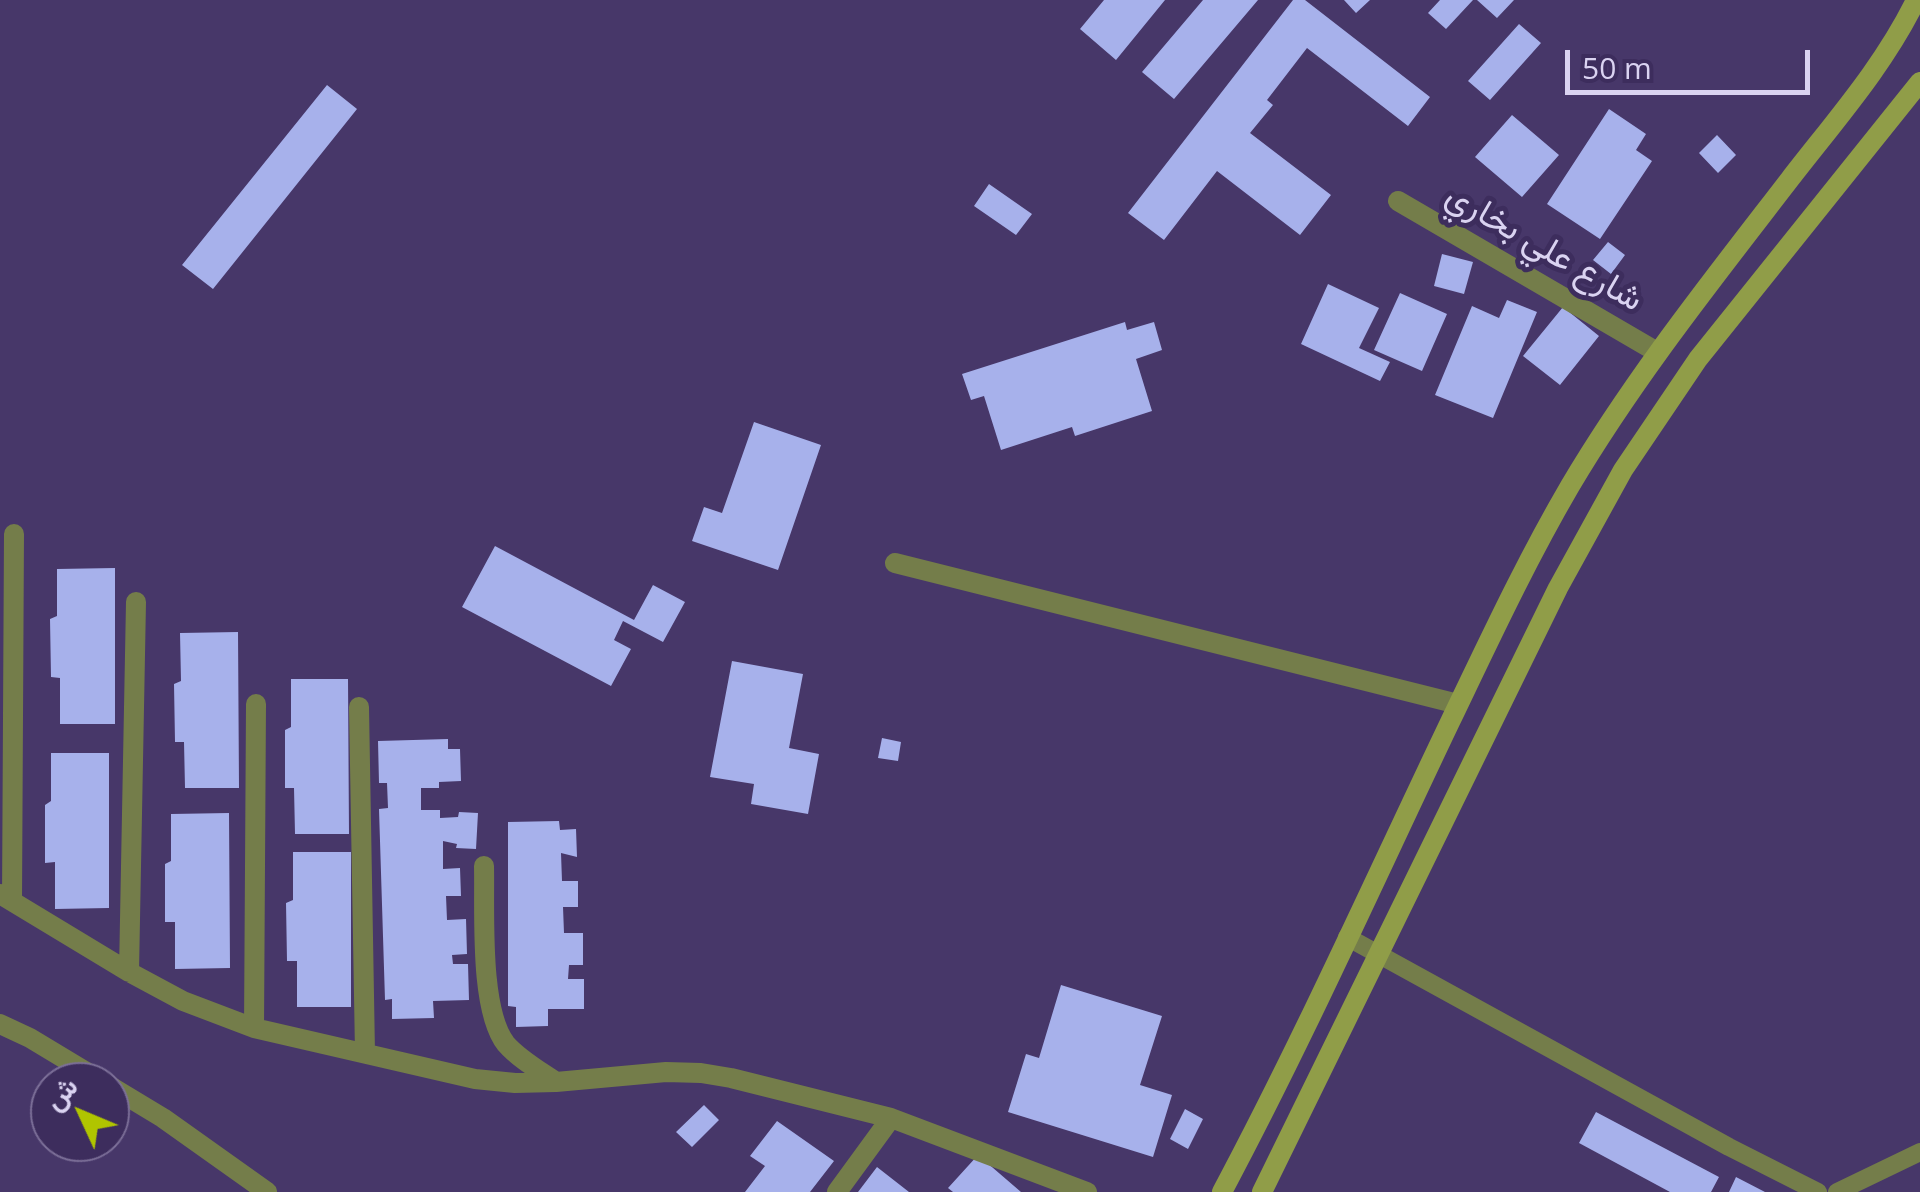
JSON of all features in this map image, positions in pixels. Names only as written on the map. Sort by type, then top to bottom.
[{"type":"main road","points":[[1222,1192],[1293,1053],[1492,630],[1561,502],[1658,352],[1863,85],[1916,0]]},
{"type":"main road","points":[[1262,1192],[1558,588],[1622,470],[1698,359],[1920,82]]},
{"type":"street","name":"شارع علي بخاري","points":[[1398,201],[1658,352]]},
{"type":"street","points":[[14,534],[6,897],[129,972],[184,1001],[254,1028],[475,1079],[515,1084],[666,1072],[731,1078],[891,1118],[1074,1190]]},
{"type":"street","points":[[896,563],[1458,704]]},
{"type":"street","points":[[129,972],[136,602]]},
{"type":"street","points":[[254,1028],[256,704]]},
{"type":"street","points":[[359,707],[365,1054]]},
{"type":"street","points":[[484,866],[488,1000],[495,1026],[508,1047],[556,1082]]},
{"type":"street","points":[[0,1024],[70,1062]]},
{"type":"street","points":[[130,1098],[267,1192]]},
{"type":"street","points":[[837,1192],[891,1118]]},
{"type":"lane","points":[[1347,937],[1818,1192]]},
{"type":"lane","points":[[1836,1192],[1920,1152]]},
{"type":"building","points":[[1104,0],[1165,0],[1116,60],[1080,29]]},
{"type":"building","points":[[1203,0],[1258,0],[1174,99],[1142,72]]},
{"type":"building","points":[[1293,0],[1305,0],[1430,97],[1408,126],[1307,48],[1267,100],[1273,105],[1250,133],[1331,195],[1300,235],[1217,171],[1164,240],[1128,213]]},
{"type":"building","points":[[1344,0],[1370,0],[1356,13]]},
{"type":"building","points":[[1440,0],[1473,0],[1446,29],[1428,13]]},
{"type":"building","points":[[1477,0],[1514,0],[1497,18]]},
{"type":"building","points":[[1519,24],[1541,43],[1490,100],[1468,81]]},
{"type":"building","points":[[327,85],[357,109],[213,289],[182,265]]},
{"type":"building","points":[[1609,109],[1646,134],[1636,150],[1652,161],[1600,239],[1547,204]]},
{"type":"building","points":[[1512,115],[1559,155],[1522,197],[1475,157]]},
{"type":"building","points":[[1717,135],[1736,155],[1718,173],[1699,153]]},
{"type":"building","points":[[989,184],[1032,214],[1016,235],[974,206]]},
{"type":"building","points":[[1608,242],[1625,255],[1611,274],[1593,260]]},
{"type":"building","points":[[1442,254],[1473,262],[1464,294],[1434,286]]},
{"type":"building","points":[[1328,284],[1379,308],[1359,348],[1390,362],[1380,381],[1301,344]]},
{"type":"building","points":[[1400,293],[1447,314],[1422,371],[1374,350]]},
{"type":"building","points":[[1507,300],[1537,312],[1493,418],[1435,395],[1472,306],[1499,318]]},
{"type":"building","points":[[1563,307],[1599,336],[1560,385],[1523,356]]},
{"type":"building","points":[[1125,322],[1127,330],[1154,322],[1162,350],[1136,359],[1152,411],[1075,436],[1072,427],[1001,450],[984,396],[971,400],[962,374]]},
{"type":"building","points":[[754,422],[821,445],[778,570],[692,541],[704,507],[722,513]]},
{"type":"building","points":[[495,546],[634,620],[653,585],[685,602],[663,642],[623,621],[614,640],[631,649],[611,686],[462,607]]},
{"type":"building","points":[[115,568],[115,724],[60,724],[60,678],[51,677],[50,619],[57,616],[57,569]]},
{"type":"building","points":[[238,632],[239,788],[185,788],[184,742],[175,742],[174,684],[181,681],[180,633]]},
{"type":"building","points":[[732,661],[803,674],[789,748],[819,754],[808,814],[751,804],[754,784],[710,777]]},
{"type":"building","points":[[291,679],[348,679],[349,834],[295,834],[294,788],[285,788],[285,730],[291,727]]},
{"type":"building","points":[[882,738],[901,742],[898,761],[878,758]]},
{"type":"building","points":[[448,739],[448,749],[460,749],[461,781],[439,782],[439,788],[421,788],[421,810],[440,810],[440,818],[458,817],[459,812],[478,813],[476,849],[456,848],[457,844],[443,841],[443,869],[460,868],[461,896],[446,896],[447,920],[466,919],[467,954],[452,955],[453,964],[468,964],[469,1000],[433,1001],[434,1018],[392,1019],[392,999],[385,1000],[379,809],[388,808],[387,783],[379,783],[378,741]]},
{"type":"building","points":[[51,753],[109,753],[109,908],[55,909],[55,862],[45,863],[45,805],[51,801]]},
{"type":"building","points":[[229,813],[230,968],[175,969],[175,922],[165,922],[165,864],[171,861],[171,814]]},
{"type":"building","points":[[559,821],[560,830],[576,829],[577,857],[561,853],[562,881],[578,881],[578,907],[563,907],[564,933],[583,933],[583,965],[569,965],[568,979],[584,979],[584,1009],[548,1009],[548,1026],[516,1027],[516,1007],[508,1006],[508,822]]},
{"type":"building","points":[[293,852],[351,852],[351,1007],[297,1007],[297,961],[287,961],[286,903],[293,900]]},
{"type":"building","points":[[1061,985],[1162,1016],[1140,1085],[1172,1095],[1153,1157],[1008,1112],[1026,1054],[1039,1058]]},
{"type":"building","points":[[704,1105],[719,1120],[692,1147],[676,1132]]},
{"type":"building","points":[[1185,1109],[1203,1119],[1188,1149],[1170,1139]]},
{"type":"building","points":[[1596,1112],[1719,1177],[1711,1192],[1670,1192],[1579,1143]]},
{"type":"building","points":[[777,1121],[834,1161],[810,1192],[745,1192],[765,1166],[750,1156]]},
{"type":"building","points":[[978,1155],[1021,1192],[953,1192],[948,1188]]},
{"type":"building","points":[[877,1167],[909,1192],[858,1192]]},
{"type":"building","points":[[1736,1177],[1765,1192],[1729,1192]]}]
